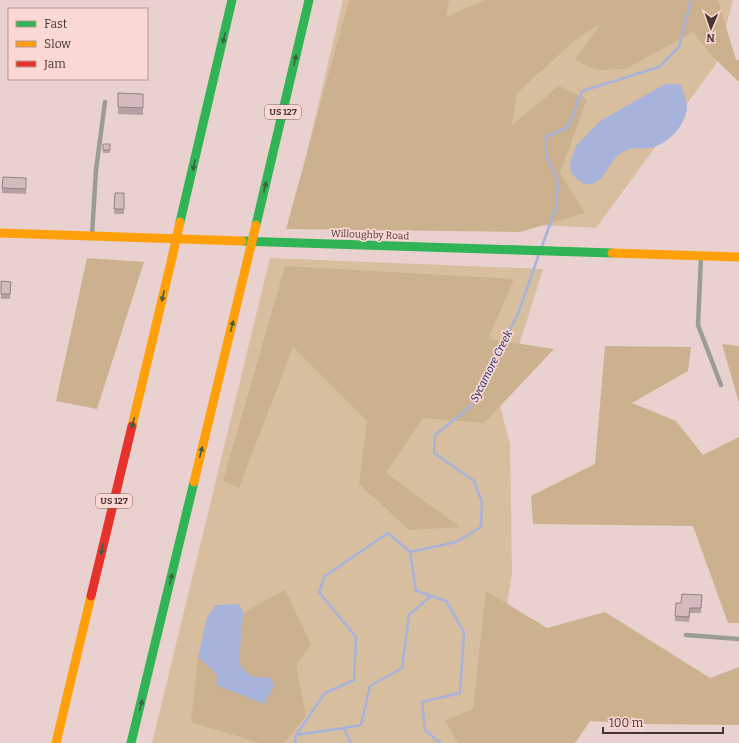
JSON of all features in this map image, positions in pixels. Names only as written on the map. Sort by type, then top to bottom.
[{"type":"main road","name":"US 127","points":[[56,743],[232,0]]},
{"type":"main road","name":"US 127","points":[[131,743],[309,0]]},
{"type":"main road","name":"Willoughby Road","points":[[0,233],[739,257]]},
{"type":"main road","points":[[50,743],[73,672]]},
{"type":"lane","points":[[92,236],[96,170],[105,102]]},
{"type":"lane","points":[[701,256],[698,325],[721,385]]},
{"type":"lane","points":[[686,635],[739,639]]},
{"type":"shaded area","points":[[343,0],[733,0],[716,64],[596,228],[293,212]]},
{"type":"shaded area","points":[[349,0],[449,0],[446,17],[485,0],[718,0],[736,60],[739,60],[739,82],[712,56],[693,32],[626,69],[596,70],[575,60],[600,24],[575,40],[517,93],[512,125],[559,86],[587,99],[560,173],[585,213],[520,232],[286,229]]},
{"type":"shaded area","points":[[87,258],[144,262],[97,409],[56,401]]},
{"type":"shaded area","points":[[270,258],[543,269],[500,406],[510,444],[512,573],[485,743],[152,743]]},
{"type":"shaded area","points":[[285,266],[514,279],[488,339],[554,349],[484,423],[423,418],[386,473],[460,527],[409,530],[359,484],[367,421],[293,347],[239,488],[223,481]]},
{"type":"shaded area","points":[[722,344],[739,346],[739,403]]},
{"type":"shaded area","points":[[605,346],[691,347],[688,371],[632,403],[676,421],[703,455],[739,437],[739,623],[728,623],[693,526],[533,524],[531,496],[595,464]]},
{"type":"shaded area","points":[[285,590],[311,644],[296,666],[306,716],[284,743],[259,743],[191,722],[198,657],[217,675],[250,676],[239,663],[243,613]]},
{"type":"shaded area","points":[[486,591],[547,628],[605,612],[710,678],[739,667],[739,725],[644,724],[590,721],[575,743],[458,743],[445,721],[473,709]]},
{"type":"water","points":[[665,84],[680,84],[685,96],[687,108],[686,115],[683,122],[674,134],[656,146],[649,148],[632,148],[620,154],[616,157],[601,179],[591,184],[588,185],[583,183],[571,173],[570,164],[576,146],[600,121]]},
{"type":"water","points":[[239,604],[243,613],[239,663],[250,676],[271,678],[274,686],[264,704],[216,685],[217,675],[198,657],[207,617],[216,605]]},
{"type":"building","points":[[118,93],[143,94],[143,108],[118,107]]},
{"type":"building","points":[[103,144],[110,144],[110,150],[103,150]]},
{"type":"building","points":[[3,177],[26,178],[26,189],[2,188]]},
{"type":"building","points":[[115,193],[124,193],[124,209],[114,209]]},
{"type":"building","points":[[1,281],[11,282],[10,294],[1,294]]},
{"type":"building","points":[[682,594],[702,595],[701,608],[690,608],[689,617],[675,616],[676,603],[681,603]]},
{"type":"waterway","name":"Sycamore Creek","points":[[542,246],[556,208],[558,181],[547,158],[546,137],[568,127],[582,91],[659,67],[679,47],[691,0]]},
{"type":"waterway","name":"Sycamore Creek","points":[[440,743],[425,730],[422,702],[460,693],[464,632],[446,601],[416,591],[410,552],[456,542],[481,527],[482,502],[474,481],[434,453],[435,435],[470,407],[518,314],[539,254]]},
{"type":"waterway","points":[[296,735],[325,693],[354,680],[356,637],[319,592],[325,576],[388,533],[410,552]]},
{"type":"waterway","points":[[344,728],[361,725],[370,686],[402,668],[409,615],[431,596]]},
{"type":"waterway","name":"Sycamore Creek","points":[[295,743],[296,735],[344,728],[351,743]]},
{"type":"traffic: fast","points":[[180,222],[232,0]]},
{"type":"traffic: fast","points":[[256,225],[309,0]]},
{"type":"traffic: fast","points":[[242,241],[612,253]]},
{"type":"traffic: fast","points":[[131,743],[194,482]]},
{"type":"traffic: slow","points":[[172,258],[180,222]]},
{"type":"traffic: slow","points":[[247,262],[256,225]]},
{"type":"traffic: slow","points":[[0,233],[242,241]]},
{"type":"traffic: slow","points":[[612,253],[739,257]]},
{"type":"traffic: slow","points":[[132,426],[172,258]]},
{"type":"traffic: slow","points":[[194,482],[247,262]]},
{"type":"traffic: slow","points":[[56,743],[91,596]]},
{"type":"traffic: jam","points":[[91,596],[132,426]]}]
